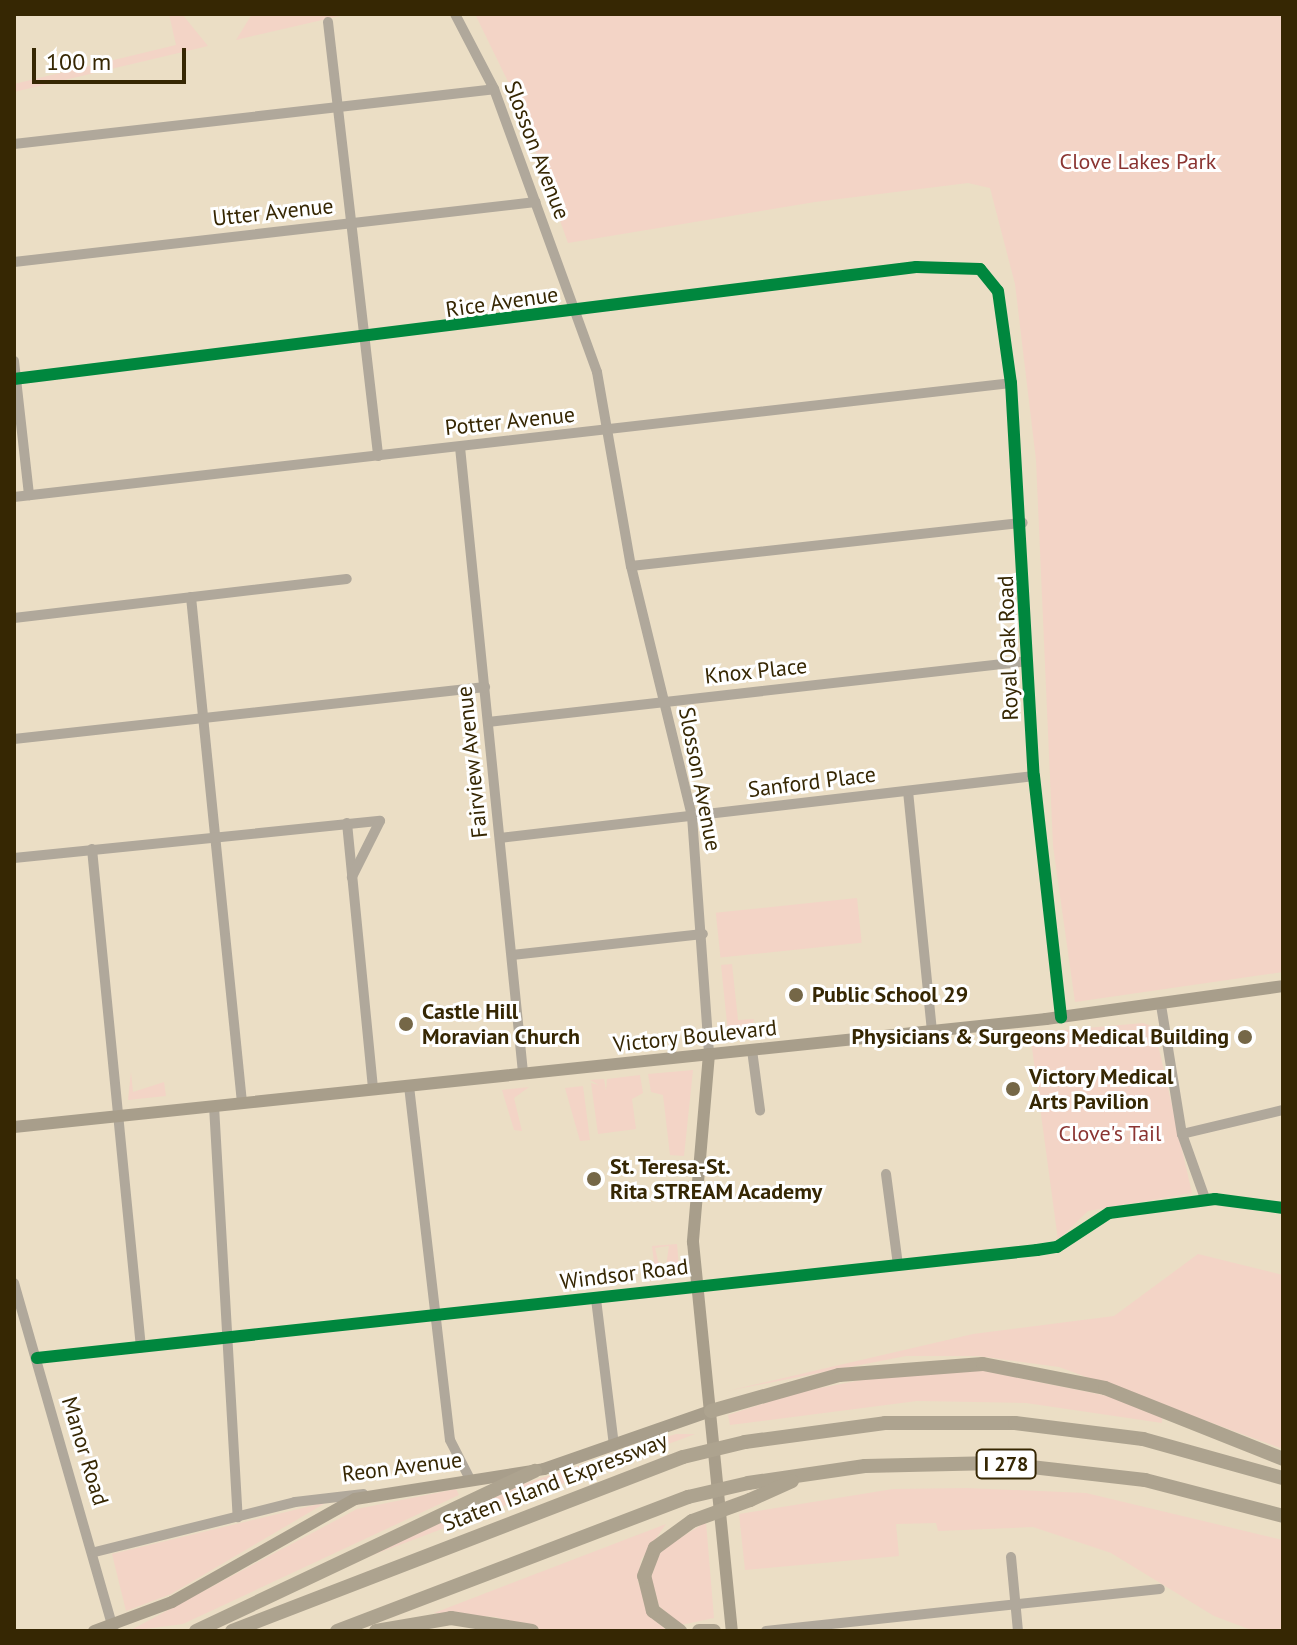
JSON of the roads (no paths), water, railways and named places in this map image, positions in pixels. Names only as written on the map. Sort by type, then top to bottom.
[{"type":"highway","points":[[711,1411],[839,1375],[983,1364],[1096,1386],[1283,1459]]},
{"type":"highway","name":"Staten Island Expressway","points":[[232,1631],[683,1457],[745,1442],[875,1423],[1015,1423],[1143,1439],[1283,1478]]},
{"type":"highway","name":"I 278","points":[[337,1631],[688,1497],[810,1473],[930,1463],[1033,1466],[1163,1484],[1283,1516]]},
{"type":"highway","points":[[196,1631],[535,1471]]},
{"type":"highway","points":[[680,1631],[653,1611],[644,1576],[659,1543],[692,1521],[750,1500],[810,1473]]},
{"type":"highway","points":[[376,1631],[451,1618],[532,1631]]},
{"type":"highway","points":[[699,1631],[714,1631]]},
{"type":"main road","name":"Victory Boulevard","points":[[14,1127],[1061,1017],[1283,986]]},
{"type":"main road","name":"Slosson Avenue","points":[[709,1054],[694,1216],[732,1631]]},
{"type":"main road","name":"Reon Avenue","points":[[370,1494],[535,1471],[711,1411]]},
{"type":"main road","points":[[94,1631],[113,1628],[172,1602],[370,1494]]},
{"type":"street","name":"Slosson Avenue","points":[[455,14],[494,89],[597,372],[631,566],[692,816],[703,934],[709,1054]]},
{"type":"street","points":[[328,22],[378,456]]},
{"type":"street","points":[[14,144],[494,89]]},
{"type":"street","name":"Utter Avenue","points":[[14,262],[536,202]]},
{"type":"street","name":"Rice Avenue","points":[[15,379],[365,339],[953,263],[990,278]]},
{"type":"street","name":"Royal Oak Road","points":[[990,278],[1011,383],[1023,523],[1034,776],[1061,1017]]},
{"type":"street","points":[[14,361],[29,495]]},
{"type":"street","name":"Potter Avenue","points":[[14,497],[1011,383]]},
{"type":"street","name":"Fairview Avenue","points":[[460,447],[523,1073]]},
{"type":"street","points":[[631,566],[1023,523]]},
{"type":"street","points":[[14,618],[347,579]]},
{"type":"street","points":[[191,597],[242,1103]]},
{"type":"street","name":"Knox Place","points":[[488,722],[1028,661]]},
{"type":"street","points":[[14,739],[485,687]]},
{"type":"street","name":"Sanford Place","points":[[500,838],[1034,776]]},
{"type":"street","points":[[908,791],[932,1031]]},
{"type":"street","points":[[347,823],[373,1090]]},
{"type":"street","points":[[14,858],[347,823],[382,823],[352,877]]},
{"type":"street","points":[[92,849],[141,1348]]},
{"type":"street","points":[[512,955],[703,934]]},
{"type":"street","points":[[1161,1005],[1182,1134],[1206,1201]]},
{"type":"street","points":[[752,1050],[760,1110]]},
{"type":"street","points":[[409,1086],[450,1440],[470,1479]]},
{"type":"street","points":[[214,1106],[238,1517]]},
{"type":"street","points":[[1182,1134],[1283,1110]]},
{"type":"street","points":[[886,1174],[898,1265]]},
{"type":"street","name":"Windsor Road","points":[[37,1358],[1057,1247],[1109,1213],[1206,1201],[1283,1208]]},
{"type":"street","name":"Manor Road","points":[[14,1283],[19,1314],[37,1358],[95,1552],[113,1628]]},
{"type":"street","points":[[596,1299],[614,1446]]},
{"type":"street","name":"Reon Avenue","points":[[95,1552],[238,1517],[370,1494]]},
{"type":"street","points":[[1011,1557],[1018,1631]]},
{"type":"street","points":[[766,1631],[1016,1607],[1160,1589]]},
{"type":"place","name":"Public School 29","points":[[796,995]]},
{"type":"place","name":"Castle Hill Moravian Church","points":[[406,1024]]},
{"type":"place","name":"Physicians & Surgeons Medical Building","points":[[1245,1037]]},
{"type":"place","name":"Victory Medical Arts Pavilion","points":[[1013,1089]]},
{"type":"place","name":"St. Teresa-St. Rita STREAM Academy","points":[[594,1179]]},
{"type":"park label","name":"Clove Lakes Park","points":[[1138,162]]},
{"type":"park label","name":"Clove's Tail","points":[[1110,1134]]}]
